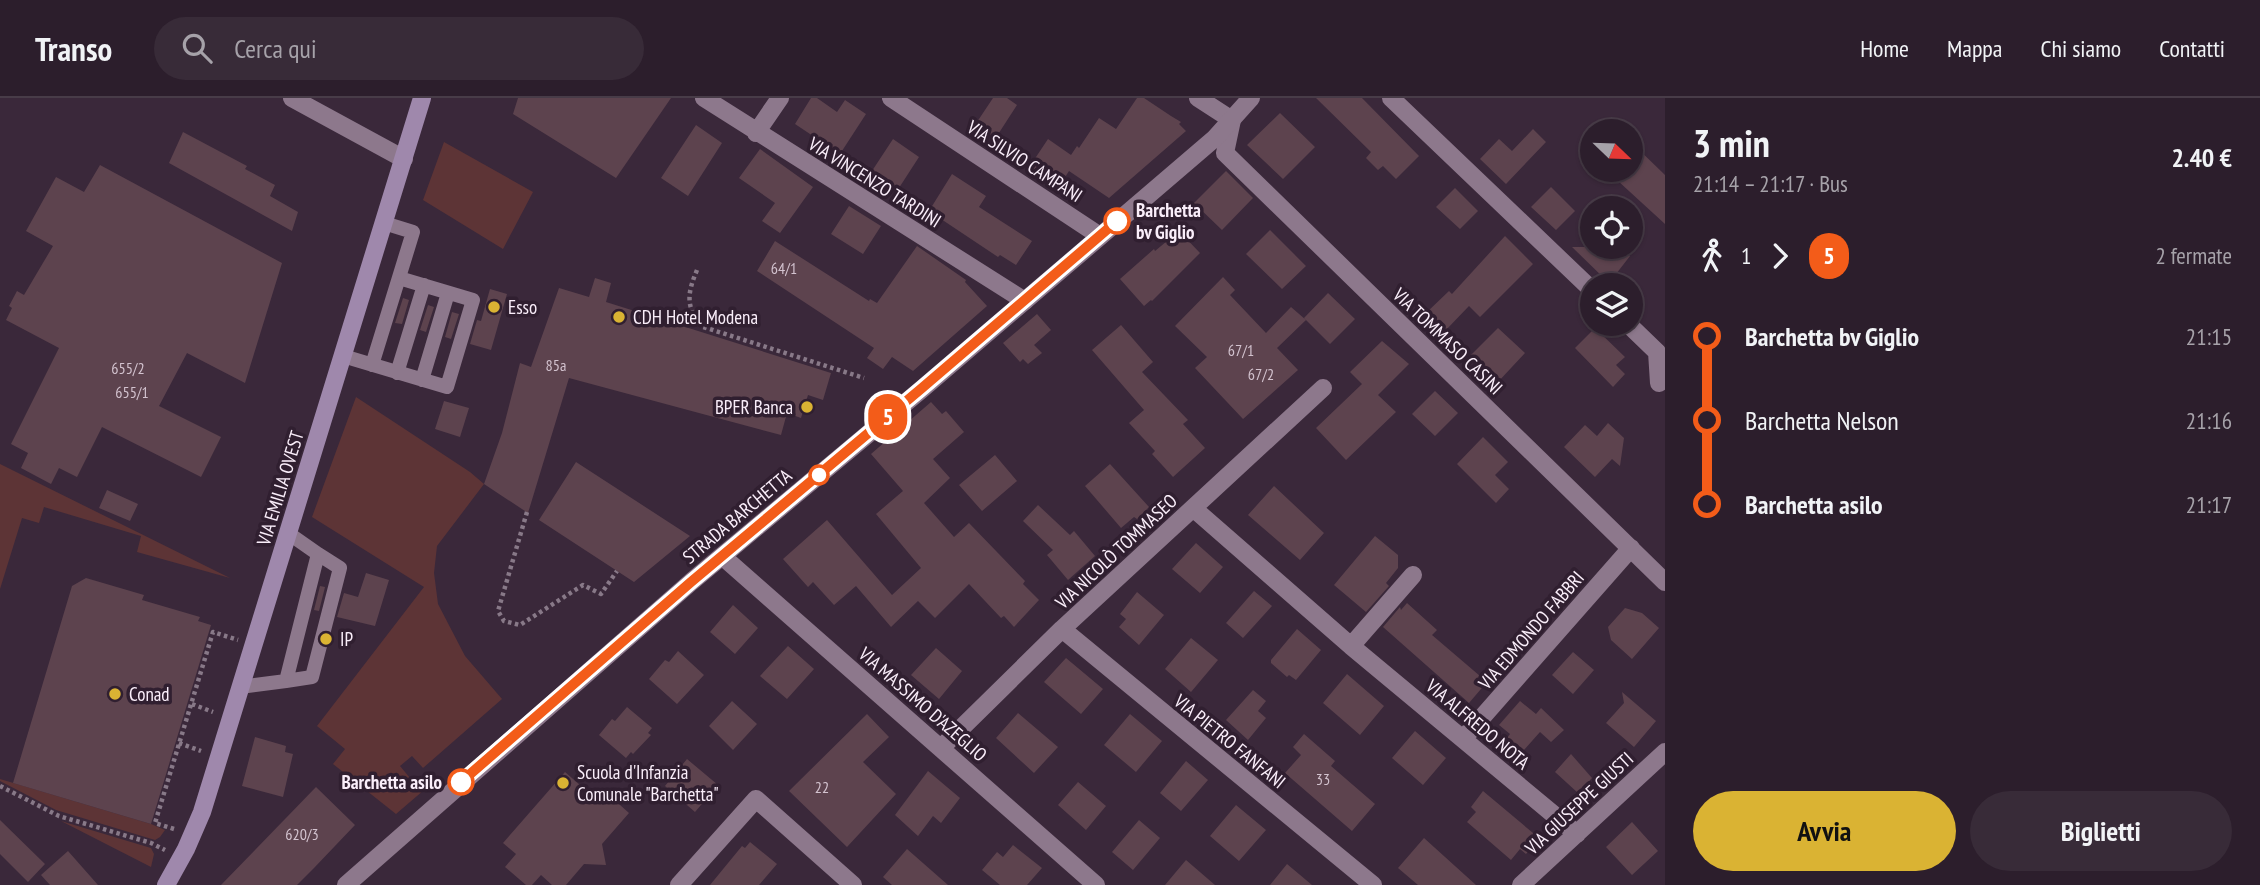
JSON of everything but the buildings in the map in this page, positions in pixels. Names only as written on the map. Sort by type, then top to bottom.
[{"type":"main road","name":"VIA EMILIA OVEST","points":[[166,885],[202,812],[422,98]]},
{"type":"street","points":[[292,98],[404,159]]},
{"type":"street","name":"VIA VINCENZO TARDINI","points":[[704,98],[1025,301]]},
{"type":"street","points":[[756,132],[780,98]]},
{"type":"street","name":"VIA SILVIO CAMPANI","points":[[891,98],[1100,236]]},
{"type":"street","points":[[1198,98],[1232,120]]},
{"type":"street","name":"STRADA BARCHETTA","points":[[346,885],[722,556],[1215,138],[1251,98]]},
{"type":"street","points":[[1391,98],[1580,279]]},
{"type":"street","name":"VIA TOMMASO CASINI","points":[[1232,120],[1225,153],[1665,582]]},
{"type":"street","points":[[1640,336],[1657,352],[1659,383]]},
{"type":"street","name":"VIA NICOLÒ TOMMASEO","points":[[941,748],[1062,629],[1324,388]]},
{"type":"street","name":"VIA ALFREDO NOTA","points":[[1193,509],[1351,646],[1577,834]]},
{"type":"street","name":"VIA EDMONDO FABBRI","points":[[1463,739],[1631,548]]},
{"type":"street","name":"VIA MASSIMO D'AZEGLIO","points":[[722,556],[1096,885]]},
{"type":"street","points":[[1351,646],[1413,575]]},
{"type":"street","name":"VIA PIETRO FANFANI","points":[[1062,629],[1373,885]]},
{"type":"street","name":"VIA GIUSEPPE GIUSTI","points":[[1521,885],[1665,752]]},
{"type":"street","points":[[679,885],[756,799],[853,885]]},
{"type":"lane","points":[[372,365],[413,232],[384,223]]},
{"type":"lane","points":[[343,356],[447,387],[473,300],[399,278]]},
{"type":"lane","points":[[397,373],[424,285]]},
{"type":"lane","points":[[422,380],[448,293]]},
{"type":"lane","points":[[240,687],[312,677],[340,568],[288,533]]},
{"type":"lane","points":[[286,681],[318,554]]},
{"type":"path","points":[[697,270],[689,290],[692,314],[700,326],[864,377]]},
{"type":"path","points":[[527,512],[498,611],[505,621],[520,625],[583,585],[601,594],[617,571]]},
{"type":"path","points":[[155,823],[213,632]]},
{"type":"path","points":[[0,786],[59,816],[151,843],[181,858]]},
{"type":"shaded area","points":[[444,142],[533,192],[503,249],[423,200]]},
{"type":"shaded area","points":[[356,397],[484,484],[437,546],[434,573],[438,604],[465,656],[502,699],[423,768],[412,756],[400,766],[410,778],[413,776],[424,790],[396,814],[333,764],[345,749],[317,726],[424,587],[312,517]]},
{"type":"shaded area","points":[[0,464],[230,578],[137,552],[141,536],[44,507],[39,523],[22,518],[0,589]]},
{"type":"shaded area","points":[[0,779],[165,830],[155,840],[56,810]]},
{"type":"shaded area","points":[[61,821],[151,848],[154,854],[151,867]]},
{"type":"bus line","name":"5","points":[[461,782],[691,582],[1117,221]]},
{"type":"place","name":"Barchetta bv Giglio","points":[[1117,221]]},
{"type":"place","name":"Esso","points":[[494,307]]},
{"type":"place","name":"CDH Hotel Modena","points":[[619,317]]},
{"type":"place","name":"BPER Banca","points":[[807,407]]},
{"type":"place","name":"IP","points":[[326,639]]},
{"type":"place","name":"Conad","points":[[115,694]]},
{"type":"place","name":"Barchetta asilo","points":[[461,782]]},
{"type":"place","name":"Scuola d'Infanzia Comunale \"Barchetta\"","points":[[563,783]]}]
